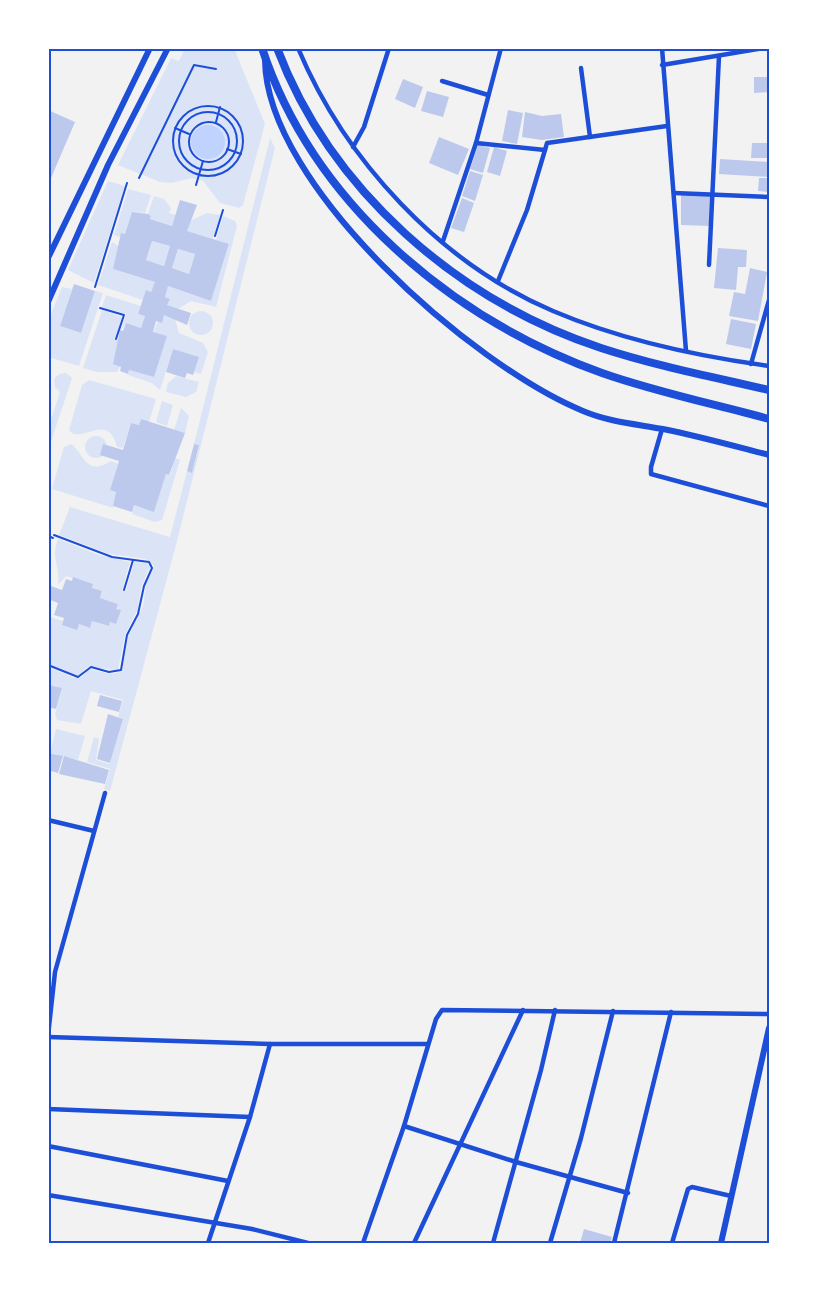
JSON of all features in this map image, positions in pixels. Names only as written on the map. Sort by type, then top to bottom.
[{"type":"main road","points":[[260,48],[291,116],[337,185],[362,215],[408,261],[462,302],[543,348],[604,373],[769,419]]},
{"type":"main road","points":[[277,48],[308,114],[353,178],[414,242],[458,277],[510,309],[601,348],[769,390]]},
{"type":"street","points":[[48,258],[150,48]]},
{"type":"street","points":[[48,302],[107,168],[168,48]]},
{"type":"street","points":[[298,48],[310,77],[353,147],[405,209],[443,241],[498,281],[532,301],[575,319],[642,341],[769,366]]},
{"type":"street","points":[[353,147],[364,127],[389,48]]},
{"type":"street","points":[[443,241],[476,143],[501,48]]},
{"type":"street","points":[[662,48],[686,351]]},
{"type":"street","points":[[662,65],[764,48]]},
{"type":"street","points":[[710,265],[719,56]]},
{"type":"street","points":[[266,59],[266,84],[276,117],[296,156],[335,212],[404,287],[475,348],[569,405],[600,417],[662,429],[769,455]]},
{"type":"street","points":[[581,69],[590,137]]},
{"type":"street","points":[[442,81],[489,95]]},
{"type":"street","points":[[498,281],[527,210],[547,142],[667,126]]},
{"type":"street","points":[[476,143],[545,150]]},
{"type":"street","points":[[94,161],[107,168]]},
{"type":"street","points":[[674,193],[769,197]]},
{"type":"street","points":[[751,364],[769,300]]},
{"type":"street","points":[[662,429],[651,474],[769,506]]},
{"type":"street","points":[[105,793],[56,972],[48,1036],[270,1044],[429,1044]]},
{"type":"street","points":[[48,820],[94,831]]},
{"type":"street","points":[[48,970],[56,972]]},
{"type":"street","points":[[363,1243],[442,1010],[769,1014]]},
{"type":"street","points":[[414,1243],[523,1010]]},
{"type":"street","points":[[493,1243],[555,1010]]},
{"type":"street","points":[[549,1243],[581,1138],[613,1011]]},
{"type":"street","points":[[615,1243],[671,1012]]},
{"type":"street","points":[[721,1243],[769,1028]]},
{"type":"street","points":[[208,1243],[250,1117],[270,1044]]},
{"type":"street","points":[[48,1109],[250,1117]]},
{"type":"street","points":[[404,1126],[516,1162],[628,1193]]},
{"type":"street","points":[[48,1146],[228,1181]]},
{"type":"street","points":[[672,1243],[688,1189],[692,1187],[731,1196]]},
{"type":"street","points":[[48,1195],[214,1222],[309,1243]]},
{"type":"path","points":[[139,178],[194,65],[216,69]]},
{"type":"path","points":[[207,106],[220,107],[232,115],[241,126],[243,140],[241,154],[232,166],[220,174],[199,175],[183,165],[176,154],[173,141],[176,128],[183,117],[194,109],[207,106]]},
{"type":"path","points":[[215,123],[220,107]]},
{"type":"path","points":[[196,114],[218,114],[233,126],[237,139],[235,152],[224,166],[212,171],[200,170],[189,164],[181,155],[178,143],[180,130],[196,114]]},
{"type":"path","points":[[215,123],[227,133],[227,149],[217,160],[203,161],[191,150],[190,135],[199,125],[215,123]]},
{"type":"path","points":[[176,128],[190,135]]},
{"type":"path","points":[[227,149],[241,154]]},
{"type":"path","points":[[196,185],[203,161]]},
{"type":"path","points":[[95,287],[127,183]]},
{"type":"path","points":[[215,237],[223,210]]},
{"type":"path","points":[[100,308],[124,315],[116,339]]},
{"type":"path","points":[[48,536],[111,556],[149,562],[152,568],[144,586],[138,614],[127,635],[121,670],[109,672],[92,667],[78,677],[48,665]]},
{"type":"path","points":[[124,590],[133,560]]},
{"type":"shaded area","points":[[185,48],[234,48],[265,124],[243,205],[239,208],[220,203],[203,181],[192,178],[171,183],[160,182],[118,165],[171,58],[179,61]]},
{"type":"shaded area","points":[[270,138],[275,148],[176,545],[110,791],[104,789],[110,769],[87,762],[94,737],[99,739],[96,760],[110,764],[123,719],[118,717],[123,700],[91,691],[81,724],[57,720],[55,714],[62,689],[48,685],[48,667],[75,678],[82,677],[89,669],[110,674],[122,672],[128,637],[143,606],[146,585],[154,566],[146,559],[109,554],[59,535],[70,507],[170,537],[187,471],[192,472],[199,445],[194,444]]},
{"type":"shaded area","points":[[108,181],[125,186],[94,283],[68,270]]},
{"type":"shaded area","points":[[128,189],[151,195],[145,213],[132,212],[125,234],[120,237],[114,235]]},
{"type":"shaded area","points":[[154,196],[164,199],[171,208],[169,213],[176,215],[172,226],[150,219],[151,216],[148,214]]},
{"type":"shaded area","points":[[207,213],[220,215],[213,239],[187,231],[190,221]]},
{"type":"shaded area","points":[[223,216],[235,221],[237,226],[216,307],[191,301],[178,309],[167,305],[170,299],[165,297],[168,286],[211,301],[229,245],[216,240]]},
{"type":"shaded area","points":[[152,241],[170,246],[164,266],[146,260]]},
{"type":"shaded area","points":[[112,242],[120,247],[113,269],[155,282],[151,292],[146,291],[143,300],[98,285]]},
{"type":"shaded area","points":[[178,249],[195,254],[189,274],[172,268]]},
{"type":"shaded area","points":[[62,287],[72,289],[60,326],[81,333],[95,291],[103,293],[79,366],[48,357],[48,322]]},
{"type":"shaded area","points":[[106,295],[141,306],[138,314],[145,316],[141,328],[126,323],[121,331],[126,314],[102,307]]},
{"type":"shaded area","points":[[102,310],[122,317],[115,339],[120,341],[113,363],[120,366],[117,372],[97,372],[83,368]]},
{"type":"shaded area","points":[[201,311],[210,314],[213,323],[210,332],[201,335],[192,332],[189,323],[192,314]]},
{"type":"shaded area","points":[[164,315],[175,319],[179,333],[203,343],[208,352],[201,374],[194,372],[198,357],[173,349],[160,390],[152,383],[128,375],[129,370],[154,377],[153,335]]},
{"type":"shaded area","points":[[66,373],[72,378],[48,451],[48,429],[60,392],[55,387],[54,379],[59,374]]},
{"type":"shaded area","points":[[176,376],[199,382],[196,392],[186,397],[166,392],[168,383]]},
{"type":"shaded area","points":[[89,380],[156,399],[149,422],[139,425],[131,423],[123,448],[117,447],[114,437],[104,430],[73,434],[69,430],[82,385]]},
{"type":"shaded area","points":[[162,401],[173,405],[167,426],[156,422]]},
{"type":"shaded area","points":[[181,408],[189,416],[185,433],[174,430]]},
{"type":"shaded area","points":[[96,436],[104,439],[107,447],[104,455],[96,458],[88,455],[85,447],[88,439]]},
{"type":"shaded area","points":[[71,444],[91,465],[102,465],[111,461],[118,464],[110,490],[116,492],[113,508],[52,489],[64,447]]},
{"type":"shaded area","points":[[175,458],[180,460],[162,520],[155,522],[132,514],[134,505],[154,511],[166,474],[170,475]]},
{"type":"shaded area","points":[[58,539],[99,555],[130,562],[122,591],[126,591],[134,562],[146,563],[150,566],[141,588],[138,609],[125,635],[118,670],[87,667],[78,676],[48,664],[48,612],[50,617],[63,621],[62,625],[76,629],[79,624],[90,628],[92,621],[108,626],[120,610],[116,609],[118,604],[100,598],[102,592],[92,588],[93,584],[66,576],[58,585],[55,552]]},
{"type":"shaded area","points":[[56,729],[85,736],[78,760],[50,753]]},
{"type":"water","points":[[208,125],[220,130],[225,142],[220,154],[208,159],[196,154],[191,142],[196,130]]},
{"type":"building","points":[[754,77],[769,77],[769,92],[754,93]]},
{"type":"building","points":[[403,79],[423,87],[415,108],[395,99]]},
{"type":"building","points":[[427,91],[449,97],[443,117],[421,111]]},
{"type":"building","points":[[48,110],[75,122],[48,185]]},
{"type":"building","points":[[508,110],[523,113],[517,144],[502,141]]},
{"type":"building","points":[[525,112],[542,116],[561,114],[564,137],[542,140],[522,137]]},
{"type":"building","points":[[439,137],[469,149],[458,175],[429,163]]},
{"type":"building","points":[[752,143],[769,143],[769,158],[751,158]]},
{"type":"building","points":[[478,145],[490,148],[483,173],[470,169]]},
{"type":"building","points":[[494,147],[507,151],[500,176],[487,172]]},
{"type":"building","points":[[720,159],[769,162],[769,177],[719,174]]},
{"type":"building","points":[[470,171],[483,175],[475,201],[462,196]]},
{"type":"building","points":[[759,178],[769,178],[769,192],[758,191]]},
{"type":"building","points":[[681,195],[710,195],[710,226],[681,225]]},
{"type":"building","points":[[462,198],[474,203],[464,232],[451,228]]},
{"type":"building","points":[[180,200],[197,205],[187,231],[229,244],[211,301],[168,286],[165,297],[170,299],[167,305],[191,313],[187,325],[164,315],[162,323],[156,321],[153,332],[167,336],[154,377],[129,370],[128,374],[120,371],[121,367],[113,364],[120,330],[123,331],[126,323],[141,328],[145,316],[138,314],[146,290],[151,292],[155,282],[113,269],[121,233],[125,234],[132,212],[148,214],[151,216],[150,219],[172,226]],"holes":[[[152,241],[170,246],[164,266],[146,260]],[[178,249],[195,254],[189,274],[172,268]]]},
{"type":"building","points":[[718,248],[747,250],[746,267],[738,267],[736,290],[714,288]]},
{"type":"building","points":[[750,268],[767,272],[758,321],[729,316],[734,292],[745,294]]},
{"type":"building","points":[[74,284],[95,291],[81,333],[60,326]]},
{"type":"building","points":[[731,319],[756,324],[751,349],[726,344]]},
{"type":"building","points":[[173,349],[199,357],[193,375],[187,373],[185,378],[166,372]]},
{"type":"building","points":[[141,419],[185,433],[169,475],[166,474],[154,512],[134,505],[132,512],[113,506],[116,492],[110,490],[119,461],[100,455],[103,444],[123,450],[131,423],[139,425]]},
{"type":"building","points":[[194,444],[199,445],[192,473],[187,471]]},
{"type":"building","points":[[73,577],[93,584],[92,588],[102,591],[100,598],[118,604],[116,609],[121,610],[116,624],[110,622],[109,626],[92,621],[90,628],[79,624],[77,630],[62,625],[64,618],[54,615],[58,603],[48,599],[48,585],[62,590],[66,579],[72,581]]},
{"type":"building","points":[[48,685],[62,688],[56,709],[48,707]]},
{"type":"building","points":[[100,695],[122,701],[119,712],[97,706]]},
{"type":"building","points":[[108,714],[123,719],[110,763],[97,759]]},
{"type":"building","points":[[48,753],[63,756],[58,773],[48,770]]},
{"type":"building","points":[[64,756],[109,770],[105,784],[59,774]]},
{"type":"building","points":[[584,1229],[612,1237],[610,1243],[580,1243]]}]
